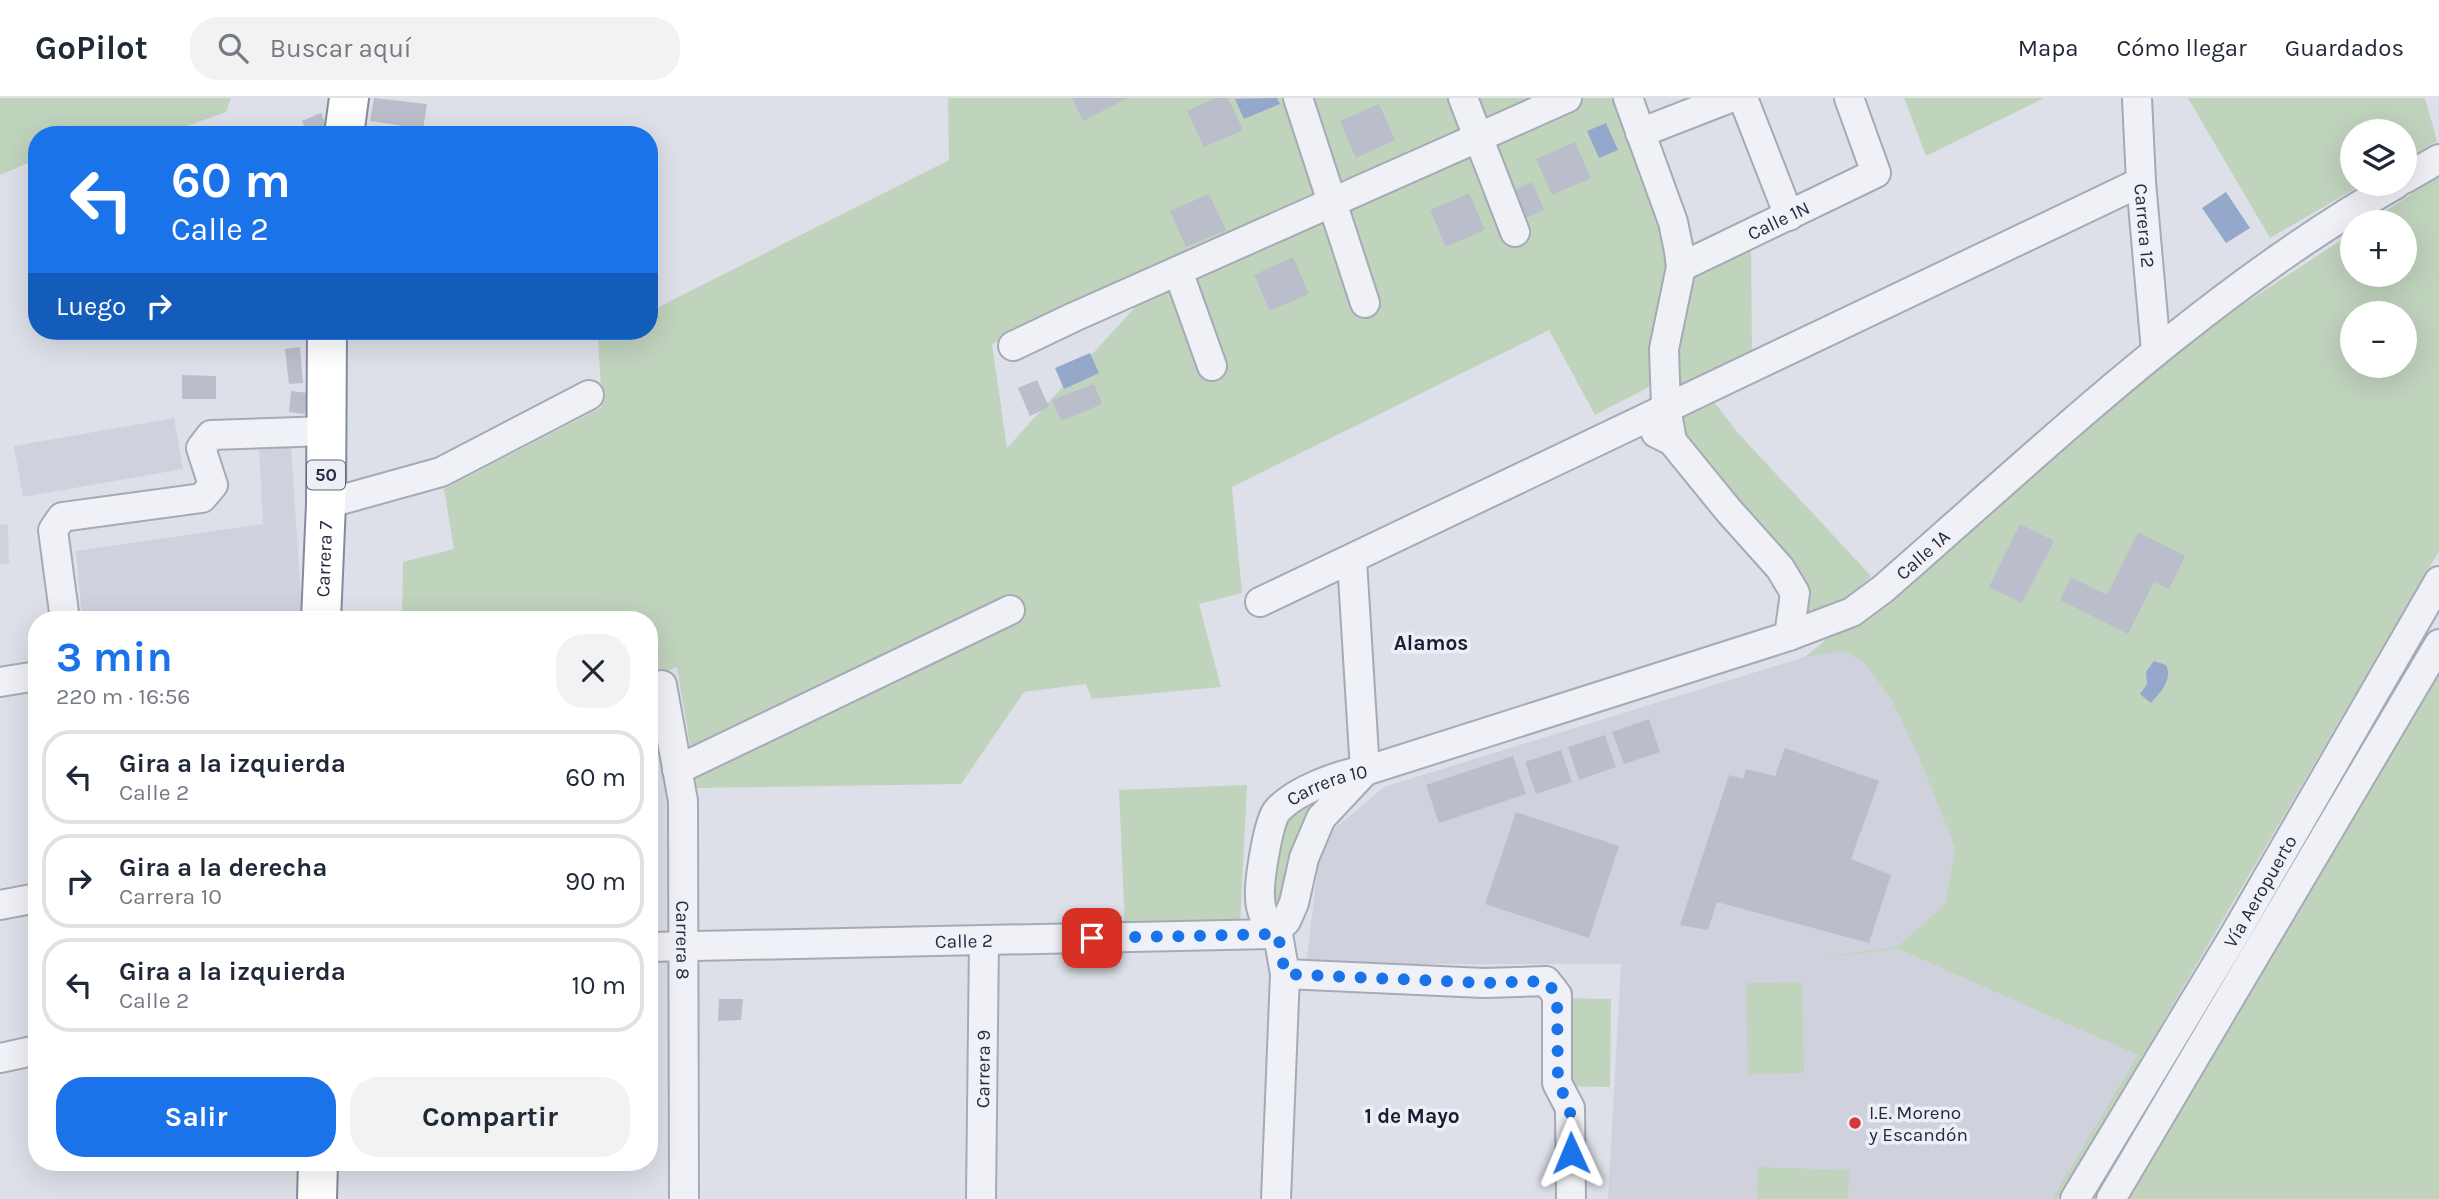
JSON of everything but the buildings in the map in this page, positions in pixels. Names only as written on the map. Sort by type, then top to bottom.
[{"type":"highway","points":[[345,126],[349,98]]},
{"type":"highway","name":"Carrera 7","points":[[321,611],[326,504],[327,340]]},
{"type":"highway","points":[[317,1199],[318,1171]]},
{"type":"street","points":[[1298,98],[1365,303]]},
{"type":"street","points":[[1463,98],[1515,232]]},
{"type":"street","points":[[1013,346],[1567,98]]},
{"type":"street","points":[[1628,98],[1673,222],[1681,267],[1664,349],[1666,407],[1672,441]]},
{"type":"street","points":[[1640,133],[1730,98]]},
{"type":"street","points":[[1744,98],[1789,216]]},
{"type":"street","name":"Calle 1N","points":[[1681,267],[1876,173],[1849,98]]},
{"type":"street","name":"Carrera 12","points":[[2137,98],[2141,182],[2156,351]]},
{"type":"street","points":[[2417,172],[2439,159]]},
{"type":"street","points":[[1260,602],[2141,182]]},
{"type":"street","name":"Calle 1A","points":[[1365,771],[1789,636],[1852,612],[1883,589],[2156,351],[2234,289],[2377,196]]},
{"type":"street","points":[[1178,271],[1212,366]]},
{"type":"street","points":[[326,504],[441,472],[589,395]]},
{"type":"street","points":[[1635,422],[1672,441],[1780,568],[1795,593],[1789,636]]},
{"type":"street","points":[[64,611],[53,530],[62,517],[202,498],[213,485],[201,449],[211,435],[327,430]]},
{"type":"street","points":[[1352,560],[1365,771]]},
{"type":"street","name":"Vía Aeropuerto","points":[[2075,1199],[2235,934],[2439,581]]},
{"type":"street","points":[[677,770],[1010,610]]},
{"type":"street","name":"Vía Aeropuerto","points":[[2111,1199],[2439,644]]},
{"type":"street","points":[[0,682],[28,678]]},
{"type":"street","name":"Carrera 8","points":[[662,685],[683,801],[684,1199]]},
{"type":"street","name":"Carrera 10","points":[[1276,1199],[1285,974],[1277,931],[1266,919],[1260,895],[1269,827],[1275,813],[1284,804],[1318,784],[1349,773],[1365,771]]},
{"type":"street","name":"Carrera 10","points":[[1277,931],[1286,921],[1294,903],[1304,858],[1321,818],[1365,771]]},
{"type":"street","points":[[0,905],[28,900]]},
{"type":"street","name":"Calle 2","points":[[658,946],[1277,931]]},
{"type":"street","name":"Carrera 9","points":[[981,1199],[984,940]]},
{"type":"street","points":[[1285,974],[1484,983],[1546,981],[1557,995],[1558,1083],[1570,1108],[1571,1199]]},
{"type":"street","points":[[0,1058],[28,1052]]},
{"type":"shaded area","points":[[174,418],[183,469],[23,497],[14,446]]},
{"type":"shaded area","points":[[291,447],[302,611],[81,611],[76,551],[263,524],[259,449]]},
{"type":"shaded area","points":[[8,524],[9,564],[0,564],[0,525]]},
{"type":"shaded area","points":[[1843,651],[1865,663],[1893,703],[1920,760],[1955,848],[1945,904],[1898,946],[1844,955],[1898,949],[2139,1055],[2052,1199],[1608,1199],[1621,964],[1306,964],[1319,858],[1334,829],[1384,787],[1814,654]]},
{"type":"green space","points":[[0,98],[231,98],[226,112],[187,126],[28,126],[28,163],[0,175]]},
{"type":"green space","points":[[948,98],[1550,98],[992,344],[1007,448],[1148,293],[1583,98],[1620,98],[1645,171],[1671,270],[1660,374],[1647,388],[1595,415],[1549,330],[1232,487],[1242,593],[1199,604],[1221,687],[1092,699],[1086,684],[1024,692],[961,784],[697,788],[677,667],[658,675],[658,611],[402,611],[403,562],[454,549],[444,489],[602,407],[598,340],[658,340],[658,307],[949,160]]},
{"type":"green space","points":[[1904,98],[2044,98],[1926,156]]},
{"type":"green space","points":[[2188,98],[2425,98],[2437,141],[2417,153],[2417,119],[2340,119],[2340,196],[2342,196],[2270,238]]},
{"type":"green space","points":[[2439,176],[2439,551],[2144,1054],[2057,1199],[2052,1199],[2138,1055],[1898,949],[1815,959],[1898,946],[1945,904],[1955,848],[1920,760],[1893,703],[1865,663],[1843,651],[1805,657],[2183,344],[2340,241],[2340,287],[2417,287],[2417,210],[2387,210],[2409,196],[2417,196],[2417,190]]},
{"type":"green space","points":[[1751,239],[1752,357],[1672,397],[1685,272]]},
{"type":"green space","points":[[1711,398],[1738,433],[1871,576],[1856,592],[1798,624],[1803,602],[1686,447],[1681,418],[1687,409]]},
{"type":"green space","points":[[2439,668],[2439,1199],[2125,1199]]},
{"type":"green space","points":[[1348,781],[1284,919],[1268,918],[1283,819]]},
{"type":"green space","points":[[1247,785],[1240,925],[1125,928],[1119,790]]},
{"type":"green space","points":[[1802,982],[1804,1073],[1748,1074],[1746,983]]},
{"type":"green space","points":[[1565,998],[1611,999],[1610,1087],[1565,1086]]},
{"type":"green space","points":[[1758,1167],[1849,1170],[1848,1199],[1757,1199]]},
{"type":"water","points":[[1277,98],[1280,104],[1244,119],[1235,99]]},
{"type":"water","points":[[1606,123],[1618,150],[1599,158],[1587,131]]},
{"type":"water","points":[[2226,192],[2250,228],[2226,243],[2202,208]]},
{"type":"water","points":[[1090,353],[1099,373],[1064,389],[1055,368]]},
{"type":"water","points":[[2154,661],[2166,665],[2168,676],[2151,703],[2140,694],[2147,684],[2146,672]]},
{"type":"place","name":"I.E. Moreno y Escandón","points":[[1855,1123]]},
{"type":"district","name":"Alamos","points":[[1431,643]]},
{"type":"district","name":"1 de Mayo","points":[[1412,1116]]},
{"type":"route","points":[[1092,938],[1278,934],[1285,974],[1484,983],[1546,981],[1557,995],[1558,1083],[1570,1108],[1571,1153]]}]
